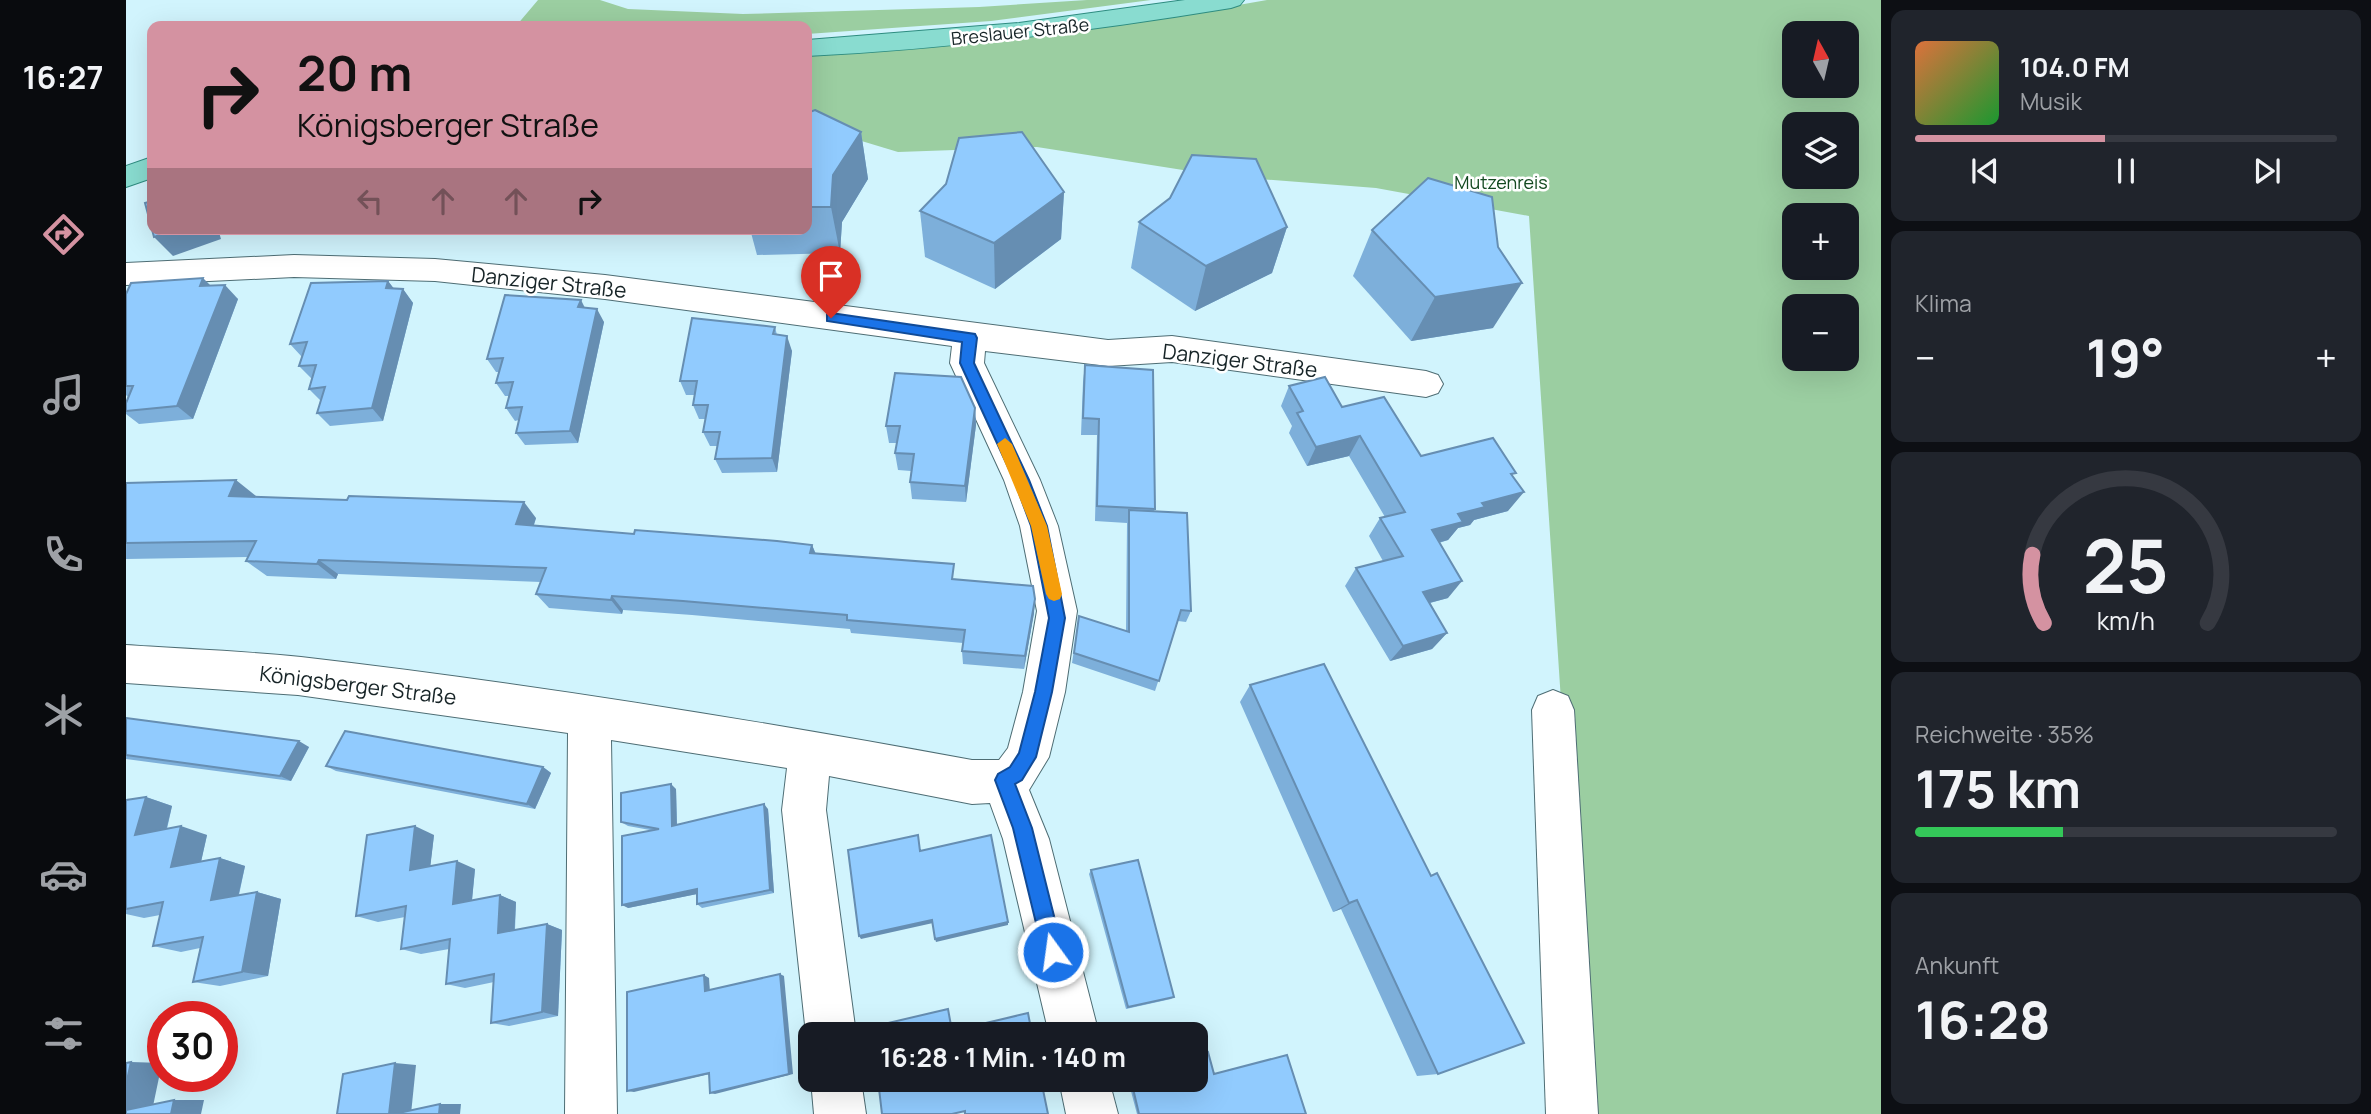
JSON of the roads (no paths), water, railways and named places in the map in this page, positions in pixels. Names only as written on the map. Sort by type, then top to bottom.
[{"type":"main road","name":"Breslauer Straße","points":[[812,48],[1041,29],[1231,0]]},
{"type":"main road","points":[[126,177],[147,169]]},
{"type":"street","name":"Danziger Straße","points":[[126,274],[294,266],[435,270],[606,287],[970,338],[1108,353],[1172,349],[1426,384]]},
{"type":"street","points":[[970,338],[967,363],[1032,508],[1044,544],[1056,604],[1056,625],[1027,757],[1016,774],[1004,780],[1026,839],[1071,1022]]},
{"type":"street","name":"Königsberger Straße","points":[[126,664],[298,676],[589,716],[810,751],[972,782],[1004,780]]},
{"type":"street","points":[[1553,709],[1572,1114]]},
{"type":"street","points":[[589,716],[591,1114]]},
{"type":"street","points":[[810,751],[804,810],[830,1022]]},
{"type":"street","points":[[837,1092],[840,1114]]},
{"type":"street","points":[[1087,1092],[1092,1114]]},
{"type":"park label","name":"Mutzenreis","points":[[1501,182]]}]
